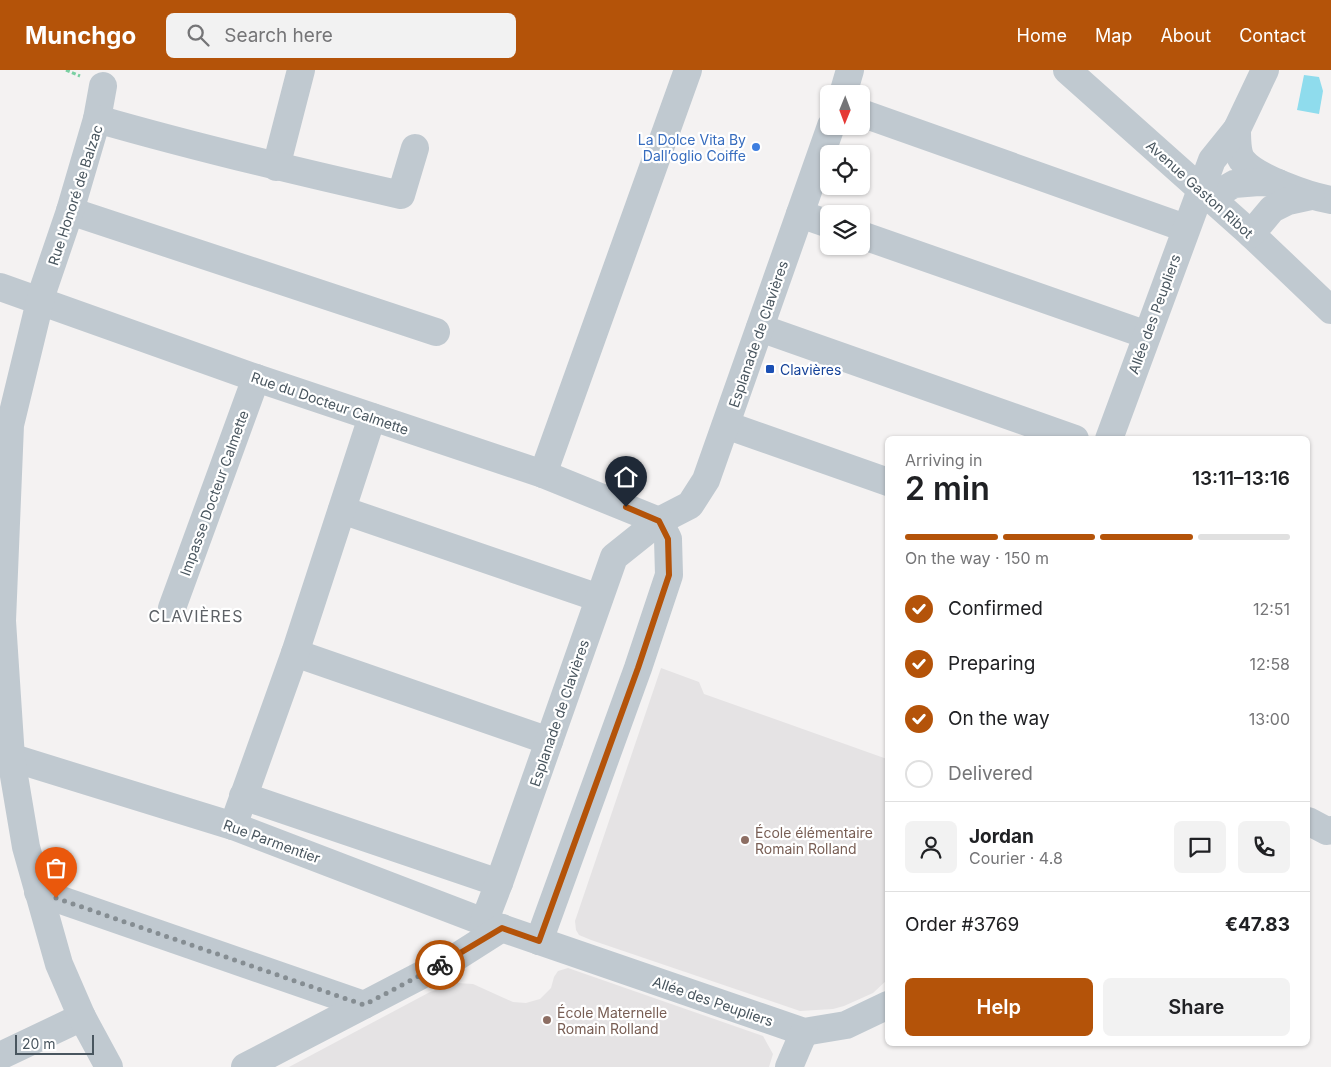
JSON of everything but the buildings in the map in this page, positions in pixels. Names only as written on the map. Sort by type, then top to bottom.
[{"type":"street","points":[[276,167],[301,70]]},
{"type":"street","points":[[543,474],[688,70]]},
{"type":"street","points":[[846,85],[850,70]]},
{"type":"street","name":"Avenue Gaston Ribot","points":[[1067,70],[1206,194],[1331,310]]},
{"type":"street","name":"Allée des Peupliers","points":[[1110,436],[1185,228],[1206,194],[1212,160],[1237,129],[1265,70]]},
{"type":"street","points":[[97,119],[104,86]]},
{"type":"street","points":[[870,116],[1185,228]]},
{"type":"street","name":"Rue Honoré de Balzac","points":[[109,1067],[82,1017],[60,964],[26,847],[6,756],[2,621],[10,425],[40,302],[70,211],[97,119],[172,141],[276,167],[401,195],[415,148]]},
{"type":"street","points":[[1237,129],[1238,146],[1242,160],[1265,177],[1321,198]]},
{"type":"street","name":"Esplanade de Clavières","points":[[493,925],[499,884],[614,558],[659,521],[690,505],[706,480],[828,135]]},
{"type":"street","points":[[1206,194],[1234,184],[1279,183]]},
{"type":"street","points":[[1250,234],[1272,209],[1288,201],[1321,198]]},
{"type":"street","points":[[70,211],[436,332]]},
{"type":"street","points":[[800,214],[820,221]]},
{"type":"street","points":[[870,238],[1147,335]]},
{"type":"street","name":"Rue du Docteur Calmette","points":[[0,287],[256,378],[543,474],[659,521]]},
{"type":"street","points":[[760,328],[1066,436]]},
{"type":"street","name":"Impasse Docteur Calmette","points":[[172,608],[256,378]]},
{"type":"street","points":[[233,826],[294,653],[372,417]]},
{"type":"street","points":[[726,425],[885,481]]},
{"type":"street","points":[[342,510],[599,598]]},
{"type":"street","points":[[539,941],[638,668],[669,575],[668,539],[659,521]]},
{"type":"street","points":[[294,653],[549,741]]},
{"type":"street","name":"Rue Parmentier","points":[[6,756],[233,826],[539,941]]},
{"type":"street","points":[[243,796],[499,884]]},
{"type":"street","points":[[1310,823],[1331,830]]},
{"type":"street","points":[[38,892],[364,1005]]},
{"type":"street","points":[[245,1067],[458,956],[493,925]]},
{"type":"street","name":"Allée des Peupliers","points":[[539,941],[804,1032],[846,1025],[885,1006]]},
{"type":"street","points":[[0,1056],[82,1017]]},
{"type":"street","points":[[789,1067],[804,1032]]},
{"type":"shaded area","name":"École élémentaire Romain Rolland","points":[[661,668],[699,682],[704,694],[885,758],[885,982],[873,993],[833,1009],[800,1011],[591,940],[579,935],[576,930],[575,921]]},
{"type":"shaded area","name":"École Maternelle Romain Rolland","points":[[568,968],[763,1036],[773,1054],[769,1067],[289,1067],[430,992],[457,983],[473,984],[513,1002],[526,1003],[540,999],[551,988],[558,971]]},
{"type":"water","points":[[1304,75],[1319,77],[1323,91],[1319,114],[1297,110]]},
{"type":"way so far","points":[[56,898],[364,1005],[440,965]]},
{"type":"place","name":"La Dolce Vita By Dall’oglio Coiffe","points":[[756,147]]},
{"type":"place","name":"Clavières","points":[[770,369]]},
{"type":"place","name":"École élémentaire Romain Rolland","points":[[745,840]]},
{"type":"place","name":"École Maternelle Romain Rolland","points":[[547,1020]]},
{"type":"district","name":"CLAVIÈRES","points":[[196,616]]},
{"type":"route","points":[[440,965],[502,928],[539,941],[638,668],[669,575],[668,539],[659,521],[626,507]]}]
